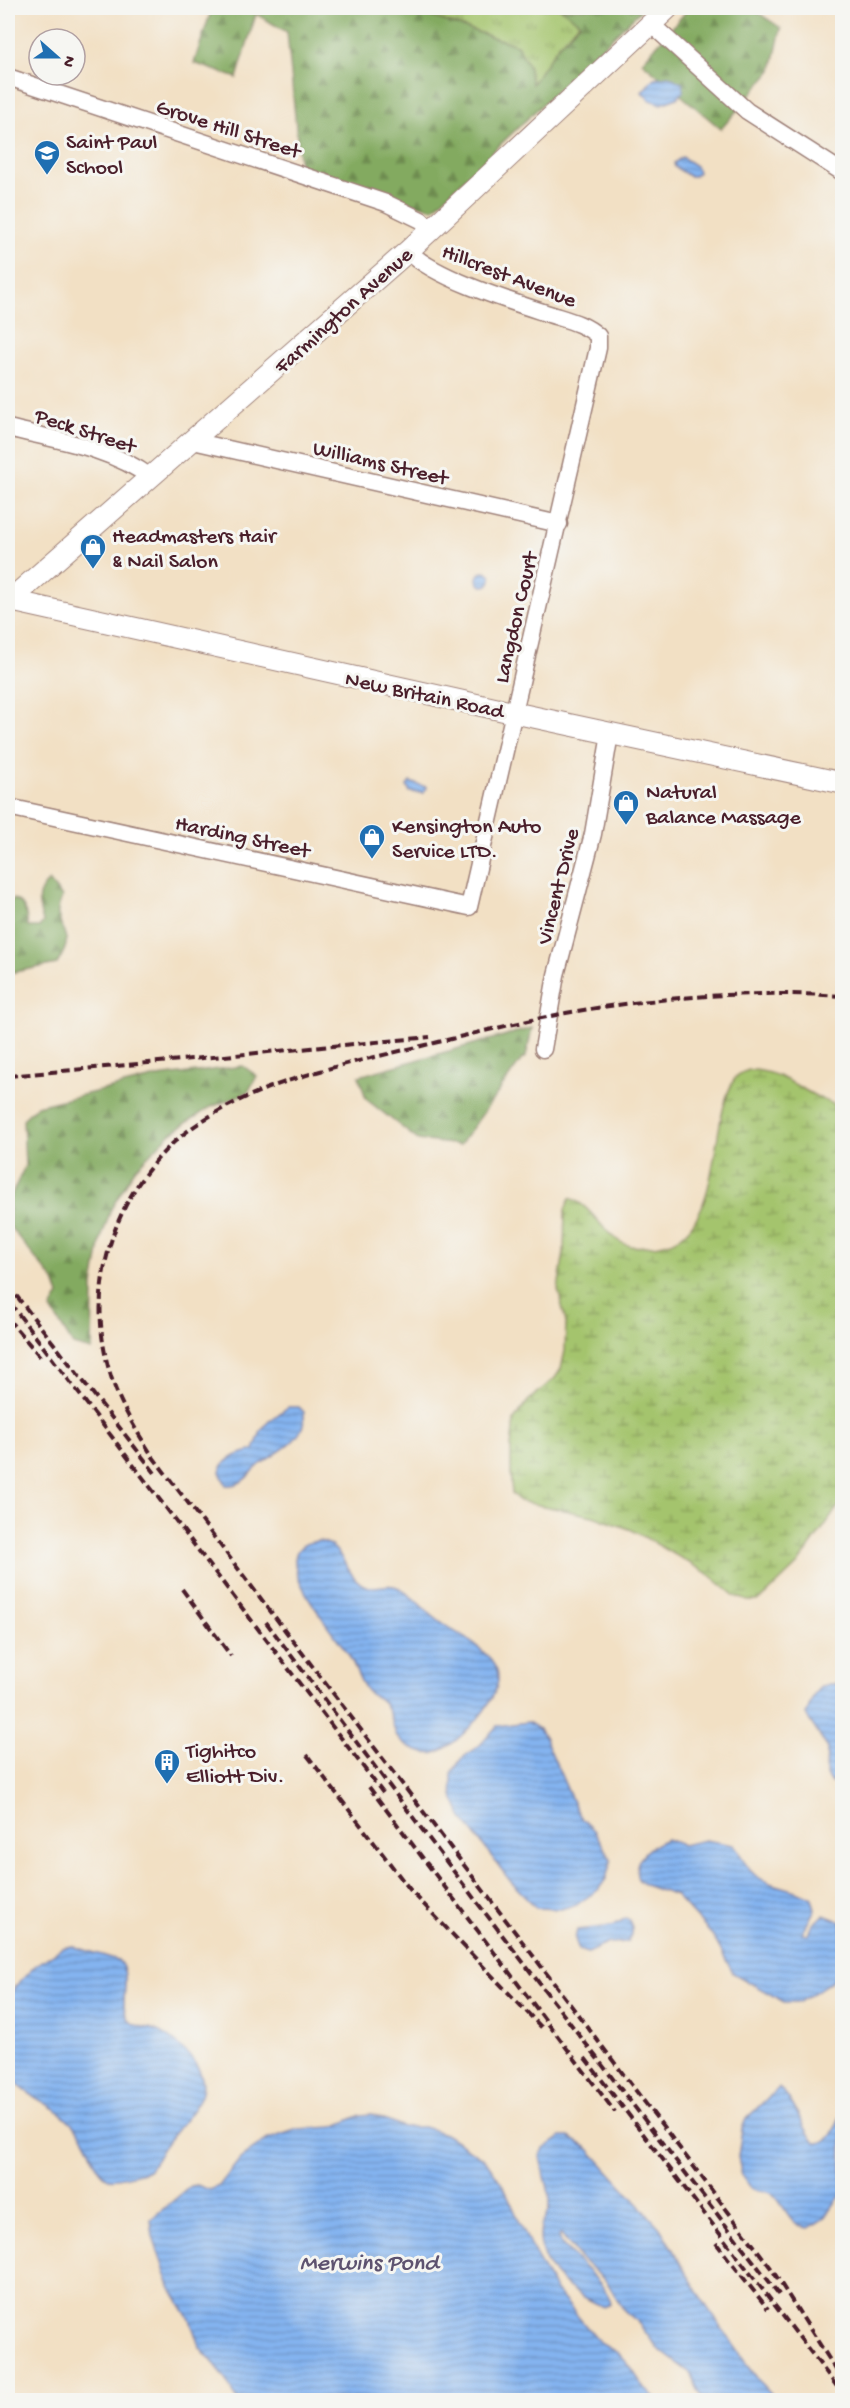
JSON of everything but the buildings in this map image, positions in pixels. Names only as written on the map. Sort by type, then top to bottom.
[{"type":"main road","name":"Farmington Avenue","points":[[8,601],[408,251],[668,8]]},
{"type":"main road","name":"New Britain Road","points":[[8,601],[843,783]]},
{"type":"street","points":[[651,24],[747,111],[843,172]]},
{"type":"street","name":"Grove Hill Street","points":[[8,77],[386,203],[409,213],[431,229]]},
{"type":"street","name":"Hillcrest Avenue","points":[[408,251],[428,268],[521,305],[589,327],[598,336]]},
{"type":"street","name":"Langdon Court","points":[[469,908],[559,524],[598,348],[598,336]]},
{"type":"street","name":"Peck Street","points":[[8,428],[112,456],[136,466],[150,477]]},
{"type":"street","name":"Williams Street","points":[[193,441],[559,524]]},
{"type":"street","name":"Vincent Drive","points":[[543,1049],[556,975],[593,834],[610,734]]},
{"type":"street","name":"Harding Street","points":[[8,807],[469,908]]},
{"type":"green space","points":[[212,8],[397,8],[411,10],[517,45],[528,65],[532,84],[558,46],[580,23],[560,8],[643,8],[433,209],[300,169],[287,32],[256,14],[237,78],[194,63]]},
{"type":"green space","points":[[397,8],[560,8],[580,22],[558,46],[532,85],[528,65],[517,45],[411,10]]},
{"type":"green space","points":[[689,8],[751,8],[781,28],[772,70],[721,129],[642,62]]},
{"type":"green space","points":[[49,881],[62,897],[58,913],[66,939],[65,949],[57,964],[8,973],[8,904],[13,899],[21,903],[25,910],[28,927],[39,927],[43,922],[39,895]]},
{"type":"green space","points":[[532,1028],[526,1057],[522,1059],[460,1145],[418,1140],[366,1099],[359,1076]]},
{"type":"green space","points":[[243,1066],[257,1076],[248,1092],[209,1108],[171,1133],[135,1169],[111,1209],[101,1239],[93,1285],[92,1350],[73,1345],[51,1309],[59,1295],[54,1281],[10,1227],[9,1200],[25,1166],[23,1119],[37,1106],[157,1077]]},
{"type":"green space","points":[[749,1070],[774,1074],[819,1098],[842,1106],[842,1501],[798,1564],[757,1601],[748,1601],[735,1596],[707,1573],[632,1530],[593,1516],[519,1501],[512,1493],[511,1483],[514,1420],[528,1401],[555,1378],[561,1369],[565,1351],[566,1323],[558,1289],[564,1252],[565,1210],[570,1198],[586,1208],[606,1231],[622,1243],[631,1246],[649,1246],[674,1241],[691,1227],[702,1206],[710,1180],[725,1100],[735,1078]]},
{"type":"water","points":[[669,76],[683,84],[683,92],[677,98],[661,104],[650,100],[642,92],[654,78]]},
{"type":"water","points":[[682,157],[696,166],[698,172],[695,176],[689,176],[675,167],[674,163]]},
{"type":"water","points":[[484,572],[489,574],[491,579],[489,584],[484,586],[479,584],[477,579],[479,574]]},
{"type":"water","points":[[410,782],[426,787],[424,793],[410,792],[407,786]]},
{"type":"water","points":[[288,1407],[299,1407],[304,1412],[304,1422],[296,1437],[242,1481],[226,1485],[220,1472],[225,1463],[233,1457],[254,1450],[261,1431],[268,1422]]},
{"type":"water","points":[[319,1541],[334,1548],[359,1582],[370,1587],[389,1585],[403,1590],[439,1621],[487,1655],[497,1671],[498,1681],[494,1693],[478,1718],[456,1741],[435,1753],[427,1753],[418,1751],[400,1740],[385,1705],[365,1688],[347,1652],[316,1610],[297,1573],[295,1558],[302,1546]]},
{"type":"water","points":[[842,1681],[842,1782],[831,1783],[826,1775],[827,1747],[806,1715],[814,1696],[821,1687],[839,1685]]},
{"type":"water","points":[[528,1722],[539,1729],[545,1738],[575,1807],[582,1819],[594,1830],[611,1860],[606,1879],[598,1890],[577,1904],[561,1909],[537,1908],[511,1882],[464,1820],[454,1800],[452,1773],[461,1759],[480,1745],[497,1726]]},
{"type":"water","points":[[667,1839],[682,1845],[705,1840],[733,1845],[755,1875],[769,1883],[812,1898],[815,1909],[802,1934],[808,1935],[813,1924],[824,1915],[842,1922],[842,1970],[830,1982],[800,2002],[784,2002],[733,1973],[713,1936],[676,1896],[645,1885],[638,1879],[637,1865],[643,1854],[654,1845]]},
{"type":"water","points":[[626,1918],[629,1920],[632,1931],[628,1942],[609,1943],[587,1953],[579,1950],[575,1939],[577,1930],[613,1926]]},
{"type":"water","points":[[72,1946],[118,1960],[125,1975],[124,2007],[130,2021],[135,2025],[160,2032],[171,2040],[193,2060],[201,2076],[203,2083],[198,2102],[152,2166],[140,2173],[112,2178],[104,2175],[97,2166],[81,2133],[64,2116],[18,2084],[8,2070],[8,2003],[14,1988],[35,1966],[62,1948]]},
{"type":"water","points":[[778,2088],[792,2104],[815,2143],[826,2141],[842,2114],[842,2194],[823,2219],[809,2228],[797,2224],[774,2195],[751,2188],[742,2175],[738,2157],[742,2129],[746,2119]]},
{"type":"water","name":"Merwins Pond","points":[[372,2114],[403,2127],[424,2127],[445,2134],[485,2159],[504,2187],[531,2247],[554,2288],[600,2343],[618,2353],[645,2389],[658,2400],[238,2400],[218,2368],[199,2346],[190,2319],[171,2289],[153,2237],[151,2219],[191,2186],[197,2185],[210,2190],[219,2186],[240,2159],[266,2140],[298,2129],[334,2127],[361,2115]]},
{"type":"water","points":[[561,2137],[569,2137],[588,2148],[660,2228],[707,2307],[757,2378],[777,2400],[703,2400],[690,2373],[657,2348],[640,2325],[622,2307],[607,2282],[580,2258],[561,2234],[559,2236],[561,2243],[604,2288],[611,2304],[604,2307],[580,2294],[568,2286],[549,2267],[540,2242],[541,2227],[550,2206],[540,2156],[544,2149]]},
{"type":"railway","points":[[842,996],[808,994],[704,996],[600,1007],[528,1021],[326,1069],[268,1088],[240,1100],[189,1130],[163,1153],[142,1179],[124,1208],[112,1240],[104,1272],[101,1306],[103,1340],[110,1373],[128,1416],[153,1457],[771,2268],[842,2379]]},
{"type":"railway","points":[[8,1076],[430,1037]]},
{"type":"railway","points":[[8,1285],[155,1473]]},
{"type":"railway","points":[[10,1303],[383,1793]]},
{"type":"railway","points":[[8,1319],[43,1360]]},
{"type":"railway","points":[[182,1589],[231,1656]]},
{"type":"railway","points":[[266,1622],[476,1901],[781,2297]]},
{"type":"railway","points":[[307,1755],[411,1891],[544,2030]]},
{"type":"railway","points":[[369,1787],[615,2112]]},
{"type":"railway","points":[[585,2058],[842,2393]]},
{"type":"railway","points":[[716,2243],[768,2309]]},
{"type":"place","name":"Saint Paul School","points":[[47,176]]},
{"type":"place","name":"Headmasters Hair & Nail Salon","points":[[93,570]]},
{"type":"place","name":"Natural Balance Massage","points":[[626,826]]},
{"type":"place","name":"Kensington Auto Service LTD.","points":[[372,860]]},
{"type":"place","name":"Tighitco Elliott Div.","points":[[167,1785]]}]
